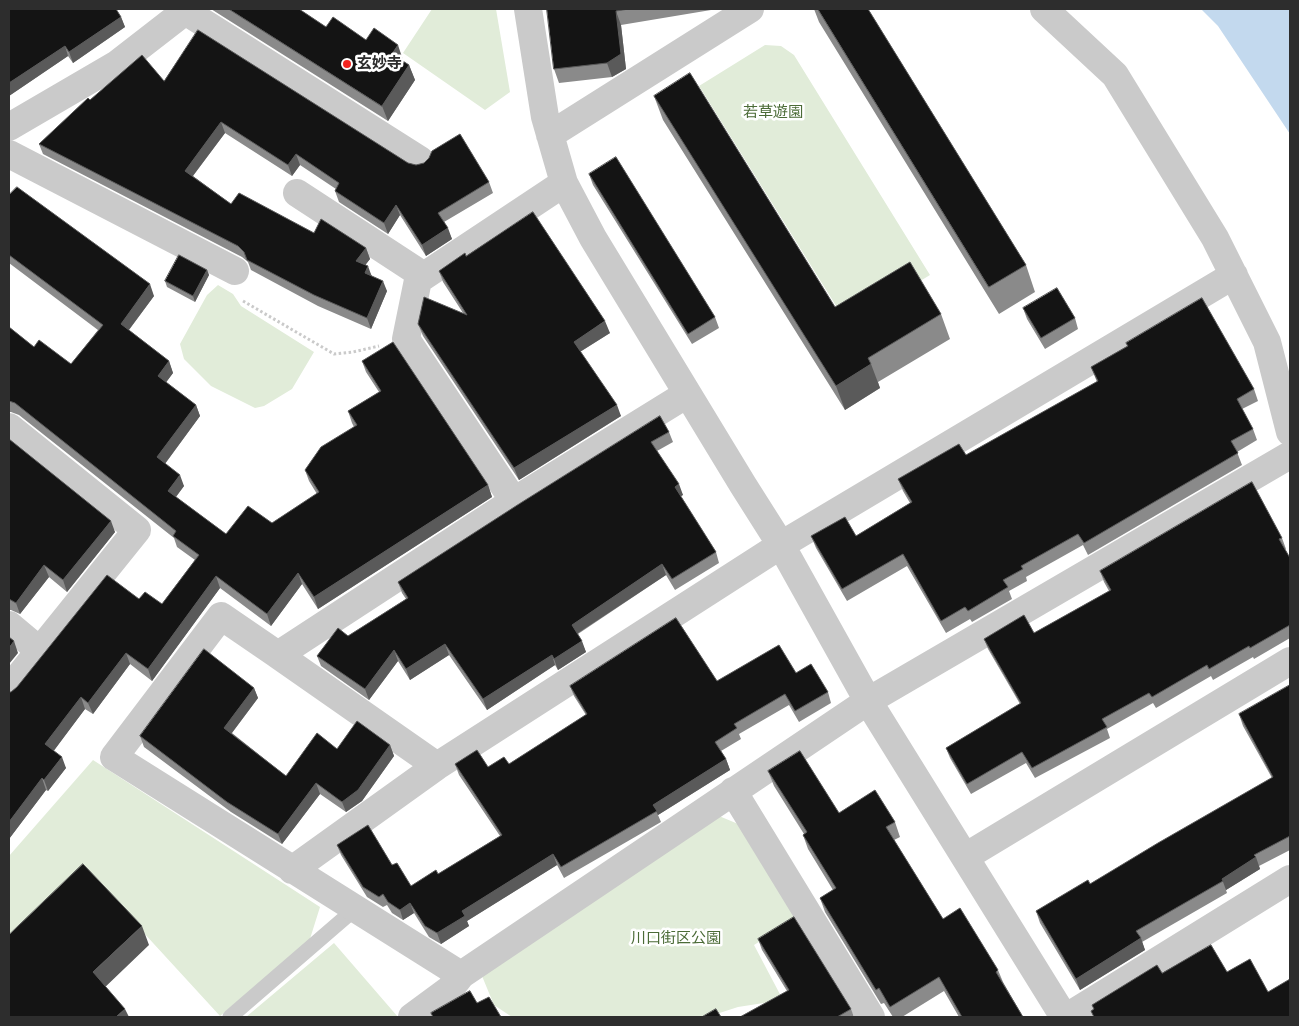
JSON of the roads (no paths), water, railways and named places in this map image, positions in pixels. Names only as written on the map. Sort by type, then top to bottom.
[{"type":"street","points":[[528,9],[545,117],[550,135],[564,183],[593,238],[781,545],[868,701],[1065,1017],[1290,880]]},
{"type":"street","points":[[550,135],[750,9]]},
{"type":"street","points":[[1044,9],[1115,75],[1214,238],[1267,342],[1290,432]]},
{"type":"street","points":[[9,127],[118,64],[186,10],[420,160]]},
{"type":"street","points":[[9,154],[235,271]]},
{"type":"street","points":[[514,501],[406,339],[418,280],[564,183]]},
{"type":"street","points":[[297,193],[424,276]]},
{"type":"street","points":[[292,870],[437,766],[781,545],[1234,275]]},
{"type":"street","points":[[278,655],[514,501],[687,394]]},
{"type":"street","points":[[9,427],[137,530],[9,689]]},
{"type":"street","points":[[412,1017],[450,989],[461,975],[733,790],[868,701],[1290,455]]},
{"type":"street","points":[[437,766],[221,616],[114,757],[461,975]]},
{"type":"street","points":[[9,625],[40,651]]},
{"type":"street","points":[[965,857],[1290,661]]},
{"type":"street","points":[[733,790],[871,1017]]},
{"type":"lane","points":[[230,1017],[354,909]]},
{"type":"water","points":[[1201,9],[1290,9],[1290,134],[1218,26]]},
{"type":"place","name":"玄妙寺","points":[[347,64]]},
{"type":"park label","name":"若草遊園","points":[[773,113]]},
{"type":"park label","name":"川口街区公園","points":[[676,939]]}]
